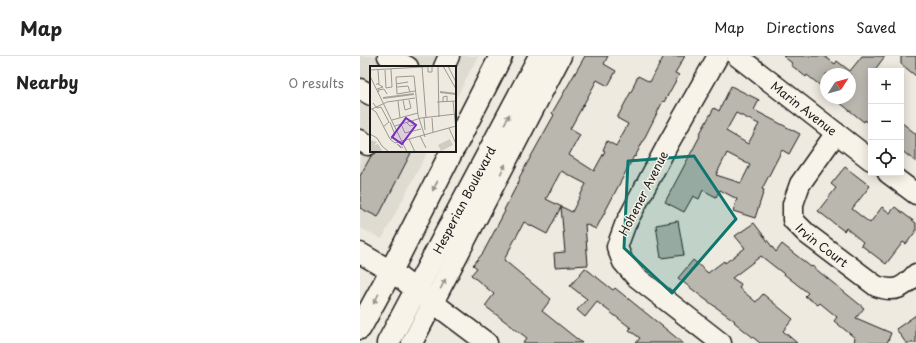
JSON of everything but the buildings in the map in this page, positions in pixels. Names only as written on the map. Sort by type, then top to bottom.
[{"type":"main road","points":[[456,144],[501,56]]},
{"type":"main road","name":"Hesperian Boulevard","points":[[388,343],[425,296],[540,56]]},
{"type":"main road","points":[[360,328],[391,271],[451,152]]},
{"type":"street","points":[[388,56],[406,66]]},
{"type":"street","points":[[444,66],[449,56]]},
{"type":"street","name":"Hesperian Boulevard","points":[[412,343],[425,296],[561,56]]},
{"type":"street","name":"Hohener Avenue","points":[[718,56],[625,225],[617,247],[623,262],[635,276],[721,343]]},
{"type":"street","name":"Marin Avenue","points":[[738,56],[868,158]]},
{"type":"street","points":[[360,89],[370,94]]},
{"type":"street","name":"Irvin Court","points":[[836,133],[800,184],[793,204],[793,220],[807,234],[876,286],[888,290],[906,285],[916,274]]},
{"type":"street","points":[[892,176],[916,194]]},
{"type":"street","points":[[360,253],[391,271],[487,343]]},
{"type":"highlighted area","points":[[694,156],[736,219],[672,293],[624,248],[628,161]]},
{"type":"shaded area","points":[[360,56],[478,56],[456,98],[456,66],[370,66],[370,152],[427,152],[382,239],[360,228]]}]
